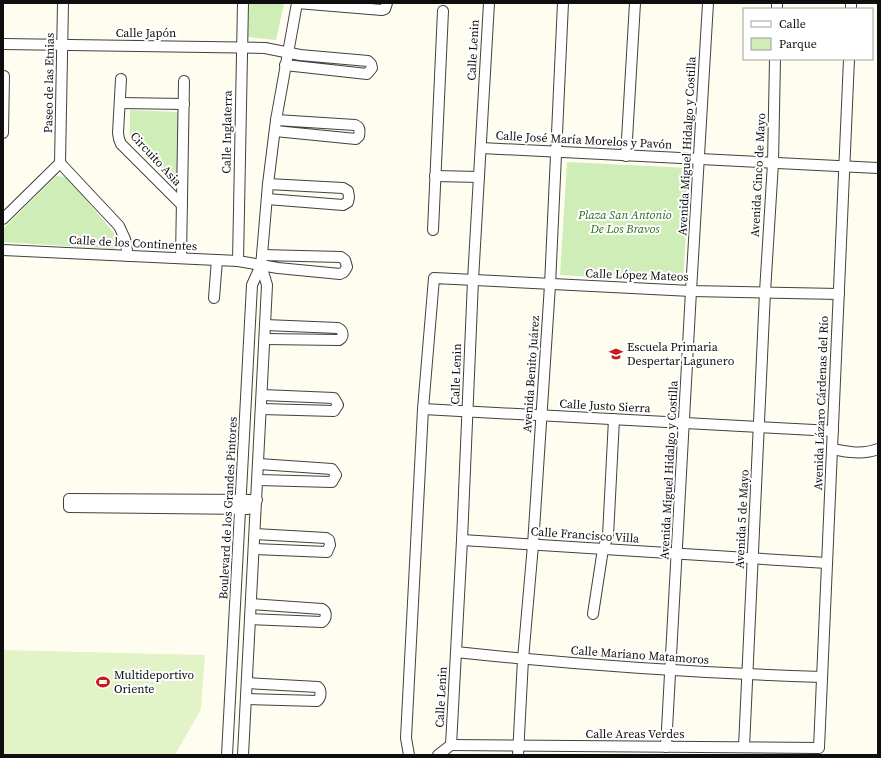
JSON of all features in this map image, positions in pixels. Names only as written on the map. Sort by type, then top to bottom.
[{"type":"street","name":"Paseo de las Etnias","points":[[60,163],[63,3]]},
{"type":"street","name":"Calle Inglaterra","points":[[238,261],[243,3]]},
{"type":"street","points":[[297,3],[382,10],[385,9],[387,3]]},
{"type":"street","name":"Boulevard de los Grandes Pintores","points":[[243,755],[256,504],[262,480],[263,464],[262,395],[267,285],[262,260],[268,184],[276,120],[297,3]]},
{"type":"street","name":"Calle Lenin","points":[[451,745],[462,540],[473,280],[489,3]]},
{"type":"street","name":"Avenida Benito Juárez","points":[[518,750],[523,659],[533,545],[550,284],[564,3]]},
{"type":"street","points":[[626,156],[635,3]]},
{"type":"street","name":"Avenida Miguel Hidalgo y Costilla","points":[[666,747],[708,3]]},
{"type":"street","points":[[433,230],[443,11]]},
{"type":"street","name":"Calle Japón","points":[[3,44],[265,48],[300,55],[368,61],[372,68],[367,74],[285,65]]},
{"type":"street","name":"Avenida Cinco de Mayo","points":[[765,292],[772,163],[775,60]]},
{"type":"street","name":"Avenida Lázaro Cárdenas del Río","points":[[819,748],[849,60]]},
{"type":"street","points":[[3,132],[4,76]]},
{"type":"street","name":"Circuito Asia","points":[[121,79],[118,133],[121,144],[182,205]]},
{"type":"street","name":"Circuito Asia","points":[[181,258],[184,81]]},
{"type":"street","points":[[120,103],[184,104]]},
{"type":"street","points":[[275,131],[356,139],[359,136],[360,130],[355,124],[276,120]]},
{"type":"street","name":"Calle José María Morelos y Pavón","points":[[480,148],[878,168]]},
{"type":"street","points":[[3,219],[60,163],[119,226],[125,239],[128,256]]},
{"type":"street","points":[[435,176],[479,177]]},
{"type":"street","points":[[267,199],[343,205],[348,202],[349,197],[348,191],[343,188],[268,184]]},
{"type":"street","name":"Calle de los Continentes","points":[[3,250],[238,261],[262,260]]},
{"type":"street","points":[[341,257],[345,260],[347,267],[344,272],[340,274],[278,268],[262,260],[341,257]]},
{"type":"street","points":[[214,298],[217,260]]},
{"type":"street","name":"Boulevard de los Grandes Pintores","points":[[227,755],[252,285],[262,260]]},
{"type":"street","name":"Calle López Mateos","points":[[423,409],[434,278],[691,291],[839,294]]},
{"type":"street","name":"Avenida 5 de Mayo","points":[[744,747],[765,292]]},
{"type":"street","points":[[265,340],[339,340],[343,337],[342,331],[338,328],[266,325]]},
{"type":"street","points":[[262,395],[334,398],[338,405],[334,411],[262,409]]},
{"type":"street","points":[[409,755],[406,738],[423,409]]},
{"type":"street","name":"Calle Justo Sierra","points":[[423,409],[833,431]]},
{"type":"street","points":[[594,614],[603,549],[608,536],[614,419]]},
{"type":"street","points":[[832,450],[858,452],[878,449]]},
{"type":"street","points":[[262,480],[332,482],[336,475],[332,469],[263,464]]},
{"type":"street","points":[[241,504],[69,499],[69,507],[256,504]]},
{"type":"street","points":[[254,549],[327,552],[330,545],[326,538],[255,534]]},
{"type":"street","name":"Calle Francisco Villa","points":[[462,540],[827,563]]},
{"type":"street","points":[[250,619],[322,622],[325,620],[326,615],[322,609],[251,604]]},
{"type":"street","name":"Calle Mariano Matamoros","points":[[456,652],[671,671],[822,677]]},
{"type":"street","points":[[246,699],[317,702],[321,695],[318,687],[247,683]]},
{"type":"street","points":[[438,755],[451,745]]},
{"type":"street","name":"Calle Areas Verdes","points":[[451,745],[518,750],[666,747],[819,748]]},
{"type":"green space","points":[[249,3],[284,3],[276,40],[248,37]]},
{"type":"green space","points":[[130,110],[178,112],[178,186],[130,137]]},
{"type":"green space","name":"Plaza San Antonio De Los Bravos","points":[[567,162],[690,168],[683,282],[560,275]]},
{"type":"green space","points":[[56,176],[67,177],[114,233],[115,249],[3,242],[3,229]]},
{"type":"green space","name":"Multideportivo Oriente","points":[[3,650],[205,655],[201,709],[175,755],[3,755]]},
{"type":"place","name":"Escuela Primaria Despertar Lagunero","points":[[616,354]]},
{"type":"place","name":"Multideportivo Oriente","points":[[103,682]]}]
